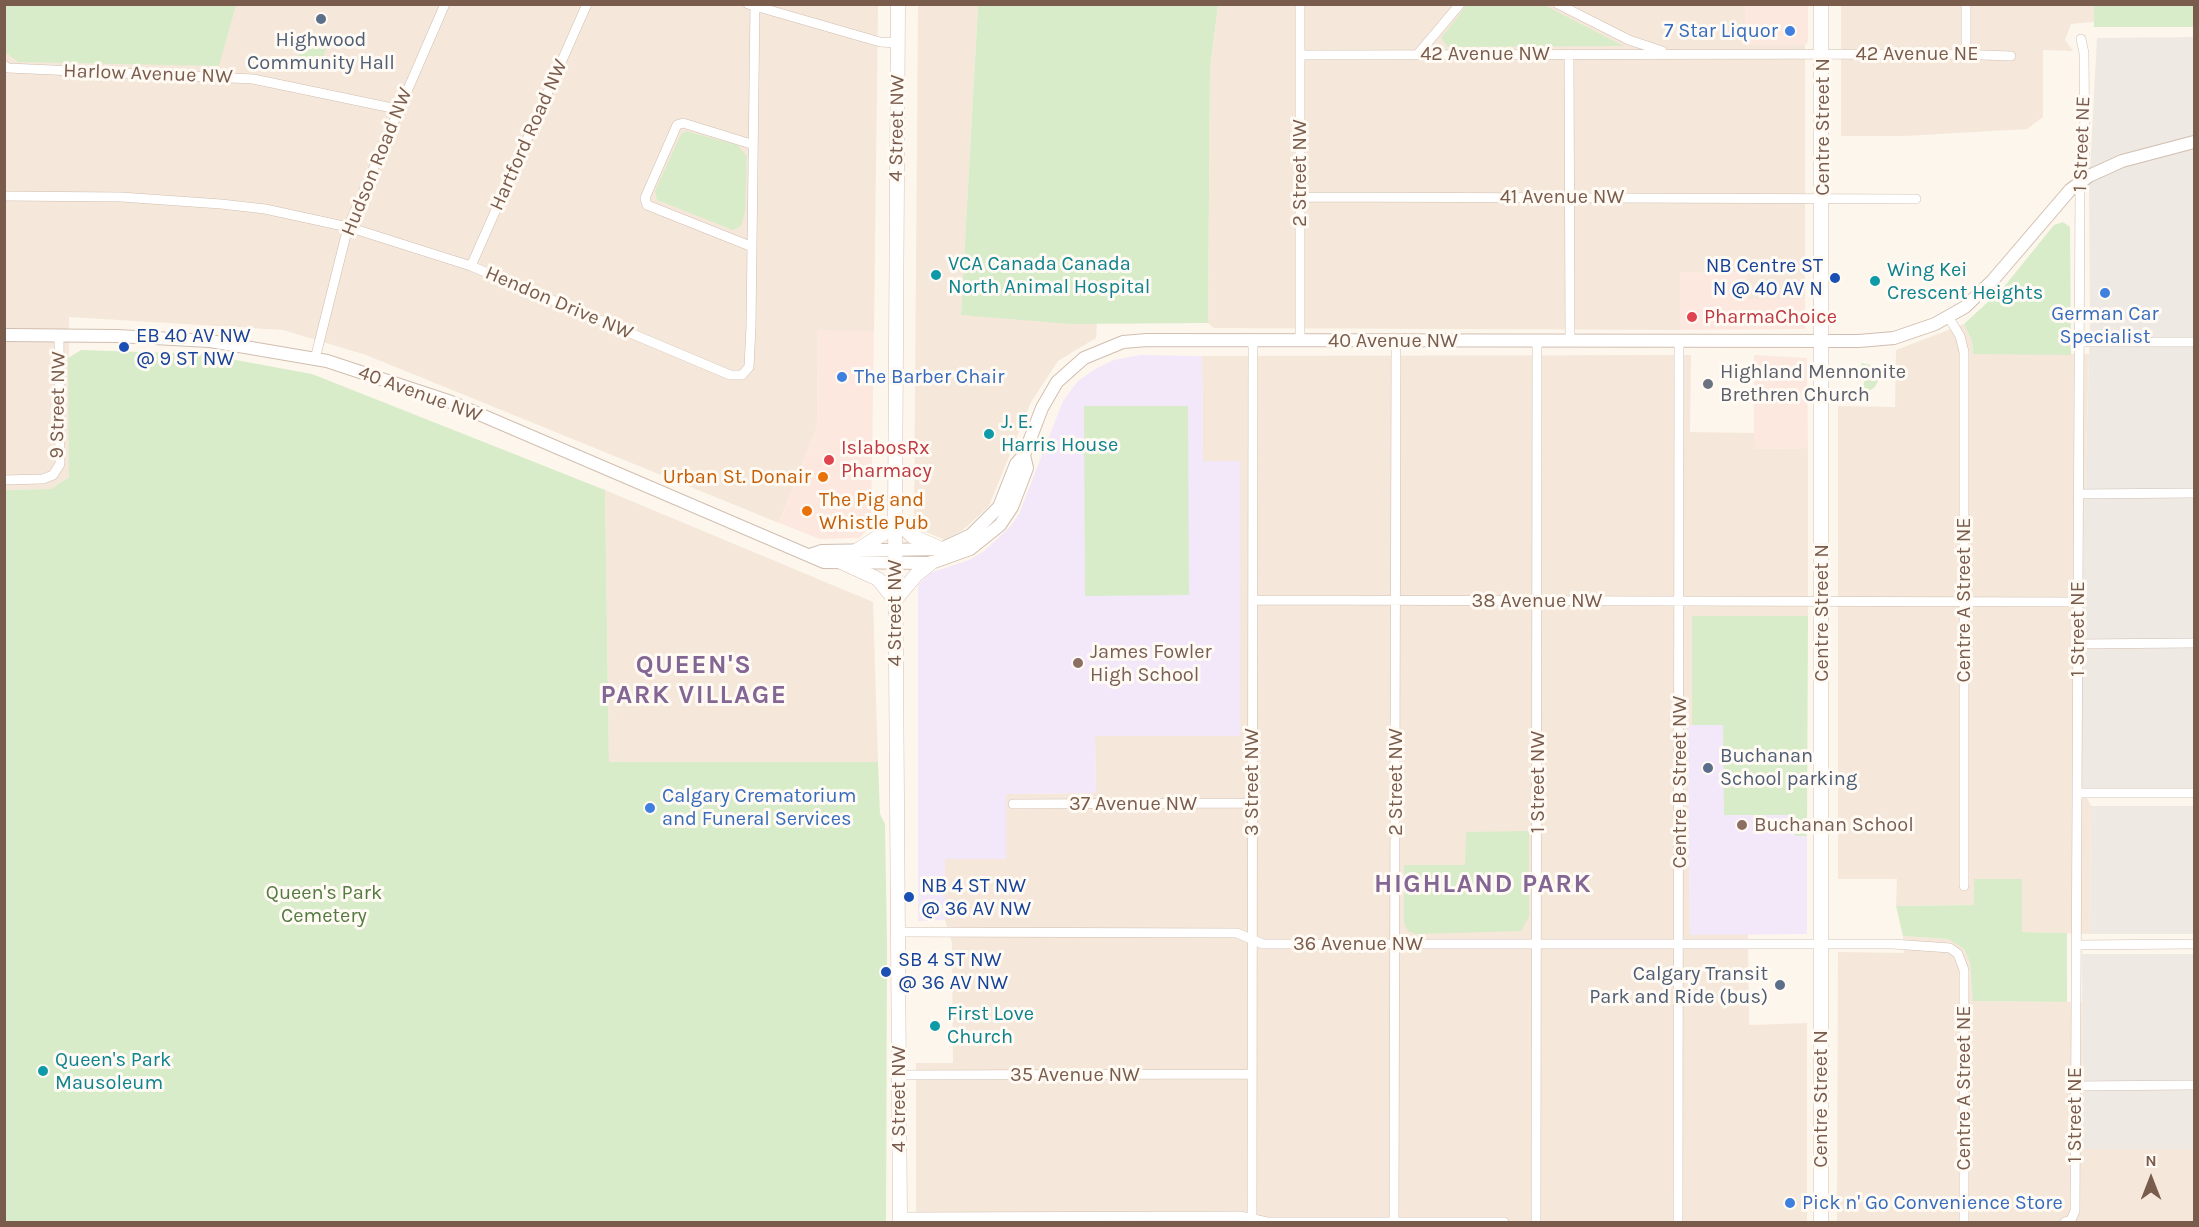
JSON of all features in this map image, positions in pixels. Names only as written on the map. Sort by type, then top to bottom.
[{"type":"main road","name":"4 Street NW","points":[[898,4],[895,600],[900,1220]]},
{"type":"main road","name":"Centre Street N","points":[[1821,4],[1823,54],[1821,1222]]},
{"type":"main road","points":[[856,551],[883,534],[895,518],[912,536],[941,549]]},
{"type":"main road","points":[[843,563],[878,579],[895,600],[916,575],[931,563]]},
{"type":"street","name":"Hudson Road NW","points":[[315,359],[348,227],[445,4]]},
{"type":"street","name":"Hartford Road NW","points":[[471,266],[587,4]]},
{"type":"street","name":"2 Street NW","points":[[1300,4],[1300,341]]},
{"type":"street","points":[[1418,54],[1460,4]]},
{"type":"street","name":"42 Avenue NW","points":[[1558,4],[1629,39],[1669,54]]},
{"type":"street","points":[[1966,4],[1966,54]]},
{"type":"street","name":"Hendon Drive NW","points":[[4,196],[122,197],[221,204],[265,209],[348,227],[471,266],[730,375],[742,375],[749,368],[752,5]]},
{"type":"street","points":[[752,5],[880,42],[898,43]]},
{"type":"street","name":"1 Street NE","points":[[2068,1221],[2075,1211],[2080,182],[2085,165],[2084,53],[2081,39]]},
{"type":"street","points":[[1569,54],[1570,341]]},
{"type":"street","name":"42 Avenue NW","points":[[1300,55],[1823,54]]},
{"type":"street","name":"42 Avenue NE","points":[[1823,54],[2011,56]]},
{"type":"street","name":"Harlow Avenue NW","points":[[6,69],[253,79],[397,110]]},
{"type":"street","points":[[750,246],[647,205],[645,198],[677,125],[683,123],[751,144]]},
{"type":"street","points":[[1949,318],[1993,280],[2070,190],[2080,182],[2122,161],[2194,142]]},
{"type":"street","name":"41 Avenue NW","points":[[1300,197],[1916,198]]},
{"type":"street","name":"40 Avenue NW","points":[[4,335],[210,341],[315,359],[451,402],[824,562],[843,563],[941,549],[971,534],[992,517],[1004,497],[1016,464],[1024,455],[1051,390],[1074,365],[1097,351],[1135,341],[1822,341],[1894,338],[1949,318]]},
{"type":"street","name":"Centre A Street NE","points":[[1949,318],[1960,336],[1964,352],[1964,886]]},
{"type":"street","name":"9 Street NW","points":[[4,480],[43,480],[53,475],[60,464],[59,335]]},
{"type":"street","name":"Centre B Street NW","points":[[1678,1222],[1681,601],[1679,340]]},
{"type":"street","name":"3 Street NW","points":[[1252,1221],[1253,341]]},
{"type":"street","name":"2 Street NW","points":[[1394,1222],[1396,341]]},
{"type":"street","name":"1 Street NW","points":[[1536,1222],[1538,341]]},
{"type":"street","points":[[2079,342],[2194,342]]},
{"type":"street","name":"40 Avenue NW","points":[[810,555],[822,551],[856,551],[931,563],[970,549],[1000,525],[1012,507],[1027,468],[1024,455]]},
{"type":"street","points":[[2079,494],[2194,493]]},
{"type":"street","name":"38 Avenue NW","points":[[1253,600],[2078,602]]},
{"type":"street","points":[[2078,644],[2194,643]]},
{"type":"street","points":[[2077,793],[2194,794]]},
{"type":"street","name":"37 Avenue NW","points":[[1013,804],[1252,803]]},
{"type":"street","name":"36 Avenue NW","points":[[897,932],[1237,933],[1263,944],[1940,945],[1958,954]]},
{"type":"street","points":[[2076,945],[2194,944]]},
{"type":"street","name":"Centre A Street NE","points":[[1958,954],[1964,970],[1964,1222]]},
{"type":"street","name":"35 Avenue NW","points":[[899,1075],[1251,1074]]},
{"type":"street","points":[[2076,1086],[2194,1085]]},
{"type":"street","points":[[900,1220],[1240,1216],[1252,1221],[1267,1222],[1504,1222]]},
{"type":"shaded area","points":[[4,5],[878,5],[874,331],[818,331],[817,427],[779,523],[366,355],[283,330],[69,317],[69,477],[51,489],[5,490]]},
{"type":"shaded area","points":[[918,5],[978,5],[961,315],[1097,323],[1096,338],[1058,361],[1031,402],[989,506],[963,530],[945,540],[914,527]]},
{"type":"shaded area","points":[[1218,5],[1745,5],[1745,45],[1805,45],[1805,299],[1747,299],[1747,273],[1680,272],[1680,330],[1214,328],[1208,323],[1210,68]]},
{"type":"shaded area","points":[[1745,5],[1808,5],[1808,42],[1805,45],[1745,45]]},
{"type":"shaded area","points":[[1841,5],[2094,5],[2094,22],[2071,24],[2065,40],[2073,51],[2043,50],[2043,117],[2027,129],[1905,136],[1841,136]]},
{"type":"shaded area","points":[[2194,37],[2194,789],[2082,789],[2082,598],[2090,326],[2089,187],[2097,38]]},
{"type":"shaded area","points":[[1680,272],[1747,273],[1748,299],[1805,299],[1805,329],[1680,330]]},
{"type":"shaded area","points":[[1964,324],[1972,341],[1973,354],[2089,354],[2082,598],[2082,788],[2091,806],[2090,934],[2022,932],[2022,879],[1975,905],[1896,906],[1897,879],[1838,879],[1838,406],[1895,407],[1896,350]]},
{"type":"shaded area","points":[[818,330],[874,331],[871,526],[859,538],[820,539],[779,523],[817,427]]},
{"type":"shaded area","name":"James Fowler High School","points":[[1140,355],[1202,356],[1203,461],[1240,461],[1240,736],[1095,736],[1096,793],[1006,794],[1006,859],[945,859],[945,920],[918,921],[918,585],[930,573],[969,560],[983,552],[1011,526],[1019,514],[1063,401],[1078,381],[1114,360]]},
{"type":"shaded area","points":[[1691,355],[1690,432],[1754,433],[1755,449],[1808,448],[1808,616],[1692,616],[1692,725],[1688,726],[1690,934],[1748,934],[1749,1025],[1807,1023],[1807,1222],[916,1222],[916,1063],[953,1063],[952,943],[945,920],[945,859],[1006,794],[1096,793],[1095,736],[1240,461],[1203,461],[1202,356]]},
{"type":"shaded area","points":[[1754,355],[1807,358],[1808,448],[1754,449]]},
{"type":"shaded area","name":"QUEEN'S PARK VILLAGE","points":[[605,490],[873,602],[878,762],[609,762]]},
{"type":"shaded area","name":"Buchanan School","points":[[1688,725],[1723,725],[1795,815],[1796,835],[1807,836],[1807,934],[1690,935]]},
{"type":"shaded area","points":[[2091,806],[2194,806],[2194,934],[2090,934]]},
{"type":"shaded area","points":[[1903,936],[1948,939],[1964,949],[1970,961],[1974,1001],[2082,1002],[2083,1149],[2194,1149],[2194,1222],[1837,1222],[1838,952],[1904,953]]},
{"type":"shaded area","points":[[2082,954],[2194,954],[2194,1149],[2083,1149]]},
{"type":"green space","points":[[1542,4],[1624,46],[1448,47],[1441,38],[1467,5]]},
{"type":"green space","points":[[4,5],[236,5],[219,66],[18,62],[5,52]]},
{"type":"green space","points":[[978,5],[1218,5],[1210,68],[1208,323],[1071,324],[961,315]]},
{"type":"green space","points":[[2094,5],[2194,5],[2194,27],[2094,27]]},
{"type":"green space","points":[[305,34],[328,42],[322,62],[298,56]]},
{"type":"green space","points":[[686,131],[737,145],[747,156],[745,212],[741,226],[733,230],[657,200],[655,191],[681,134]]},
{"type":"green space","points":[[2063,222],[2070,227],[2071,355],[1973,354],[1972,341],[1964,324],[2003,288],[2054,225]]},
{"type":"green space","name":"Queen's Park Cemetery","points":[[81,350],[203,354],[312,374],[605,490],[609,762],[878,762],[880,814],[885,824],[886,1222],[5,1222],[5,490],[51,489],[69,477],[68,358]]},
{"type":"green space","points":[[1861,363],[1875,366],[1879,372],[1879,380],[1874,388],[1863,394],[1856,393],[1863,387],[1865,377]]},
{"type":"green space","points":[[1084,406],[1188,406],[1189,595],[1085,596]]},
{"type":"green space","points":[[1692,616],[1808,616],[1807,836],[1795,836],[1795,815],[1724,815],[1723,725],[1692,725]]},
{"type":"green space","points":[[1529,831],[1529,917],[1521,931],[1416,934],[1408,931],[1404,923],[1404,865],[1465,865],[1466,832]]},
{"type":"green space","points":[[1974,879],[2022,879],[2022,932],[2067,933],[2067,1002],[1973,1001],[1970,962],[1964,949],[1948,939],[1903,936],[1896,906],[1974,905]]},
{"type":"place","name":"Highwood Community Hall","points":[[321,19]]},
{"type":"place","name":"7 Star Liquor","points":[[1790,31]]},
{"type":"place","name":"VCA Canada Canada North Animal Hospital","points":[[936,275]]},
{"type":"place","name":"NB Centre ST N @ 40 AV N","points":[[1835,278]]},
{"type":"place","name":"Wing Kei Crescent Heights","points":[[1875,281]]},
{"type":"place","name":"German Car Specialist","points":[[2105,293]]},
{"type":"place","name":"PharmaChoice","points":[[1692,317]]},
{"type":"place","name":"EB 40 AV NW @ 9 ST NW","points":[[124,347]]},
{"type":"place","name":"The Barber Chair","points":[[842,377]]},
{"type":"place","name":"Highland Mennonite Brethren Church","points":[[1708,384]]},
{"type":"place","name":"J. E. Harris House","points":[[989,434]]},
{"type":"place","name":"IslabosRx Pharmacy","points":[[829,460]]},
{"type":"place","name":"Urban St. Donair","points":[[823,477]]},
{"type":"place","name":"The Pig and Whistle Pub","points":[[807,511]]},
{"type":"place","name":"James Fowler High School","points":[[1078,663]]},
{"type":"place","name":"Buchanan School parking","points":[[1708,768]]},
{"type":"place","name":"Calgary Crematorium and Funeral Services","points":[[650,808]]},
{"type":"place","name":"Buchanan School","points":[[1742,825]]},
{"type":"place","name":"NB 4 ST NW @ 36 AV NW","points":[[909,897]]},
{"type":"place","name":"SB 4 ST NW @ 36 AV NW","points":[[886,972]]},
{"type":"place","name":"Calgary Transit Park and Ride (bus)","points":[[1780,985]]},
{"type":"place","name":"First Love Church","points":[[935,1026]]},
{"type":"place","name":"Queen's Park Mausoleum","points":[[43,1071]]},
{"type":"place","name":"Pick n' Go Convenience Store","points":[[1790,1203]]},
{"type":"district","name":"QUEEN'S PARK VILLAGE","points":[[694,681]]},
{"type":"district","name":"HIGHLAND PARK","points":[[1483,885]]}]
